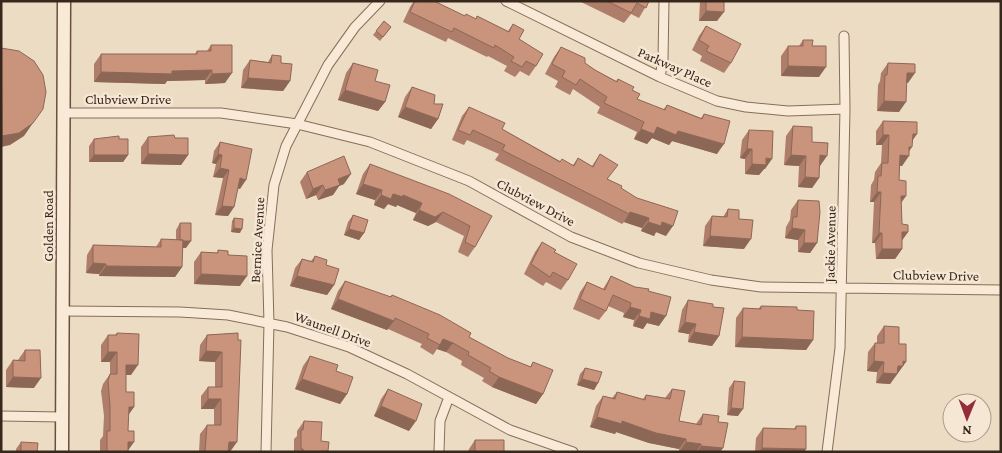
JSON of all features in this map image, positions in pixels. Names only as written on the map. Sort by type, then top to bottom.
[{"type":"street","name":"Golden Road","points":[[62,452],[64,1]]},
{"type":"street","name":"Bernice Avenue","points":[[266,452],[267,250],[274,185],[286,146],[328,65],[355,27],[380,1]]},
{"type":"street","name":"Parkway Place","points":[[506,1],[690,91],[746,108],[788,111],[845,109]]},
{"type":"street","points":[[660,77],[663,60],[664,1]]},
{"type":"street","name":"Jackie Avenue","points":[[827,452],[840,348],[843,287],[844,36]]},
{"type":"street","name":"Clubview Drive","points":[[64,113],[221,113],[297,124],[370,142],[469,181],[571,237],[639,263],[711,280],[761,287],[1001,290]]},
{"type":"street","name":"Waunell Drive","points":[[63,311],[180,312],[228,315],[314,335],[349,347],[510,430],[573,452]]},
{"type":"street","points":[[439,452],[440,421],[449,397]]},
{"type":"street","points":[[1,416],[62,417]]},
{"type":"building","points":[[415,1],[434,1],[465,16],[466,14],[476,19],[477,16],[509,32],[513,24],[524,30],[519,39],[543,54],[536,66],[526,61],[522,67],[511,61],[514,57],[495,45],[494,48],[454,28],[452,32],[410,12]]},
{"type":"building","points":[[607,1],[649,1],[646,8],[637,3],[631,13]]},
{"type":"building","points":[[706,1],[724,1],[724,12],[706,11]]},
{"type":"building","points":[[384,21],[391,27],[383,37],[376,31]]},
{"type":"building","points":[[706,26],[741,44],[731,63],[706,51],[709,46],[699,40]]},
{"type":"building","points":[[803,40],[813,40],[812,46],[826,46],[826,67],[788,66],[788,46],[803,46]]},
{"type":"building","points":[[211,45],[232,45],[232,73],[212,74],[212,70],[172,71],[172,74],[101,72],[101,54],[197,54],[197,51],[211,51]]},
{"type":"building","points":[[561,47],[585,58],[585,63],[595,70],[617,82],[618,79],[634,87],[632,90],[640,94],[637,99],[665,110],[667,105],[702,119],[704,114],[730,121],[724,144],[678,131],[676,135],[657,127],[654,134],[641,129],[644,122],[604,103],[607,97],[580,79],[576,85],[562,77],[565,71],[552,64]]},
{"type":"building","points":[[1,48],[19,51],[34,61],[43,75],[46,92],[43,109],[33,123],[19,133],[2,136]]},
{"type":"building","points":[[272,55],[281,56],[281,63],[292,64],[290,81],[248,78],[250,60],[271,63]]},
{"type":"building","points":[[353,63],[378,70],[375,81],[390,85],[385,102],[345,90]]},
{"type":"building","points":[[888,63],[915,64],[915,73],[907,73],[906,102],[884,101],[885,75],[887,75]]},
{"type":"building","points":[[412,87],[435,95],[434,104],[443,104],[438,119],[405,107]]},
{"type":"building","points":[[469,107],[505,123],[502,129],[560,162],[562,159],[574,166],[578,158],[593,167],[600,154],[618,165],[607,179],[622,186],[621,188],[637,198],[678,211],[673,226],[662,222],[661,226],[648,222],[649,218],[630,212],[629,214],[502,150],[505,145],[473,130],[470,135],[458,130]]},
{"type":"building","points":[[883,121],[917,122],[917,134],[913,134],[912,147],[909,147],[909,156],[900,155],[899,180],[906,181],[906,196],[901,196],[902,224],[908,225],[908,232],[902,232],[902,249],[882,249],[882,233],[879,233],[881,192],[877,192],[878,176],[881,176],[882,163],[888,163],[889,135],[883,135]]},
{"type":"building","points":[[793,126],[812,127],[812,142],[828,143],[827,156],[820,155],[819,178],[805,177],[806,156],[791,155]]},
{"type":"building","points":[[749,130],[773,131],[772,159],[766,158],[766,165],[752,164],[752,149],[747,149]]},
{"type":"building","points":[[174,135],[175,138],[188,138],[188,155],[148,154],[148,137]]},
{"type":"building","points":[[119,136],[119,139],[128,139],[128,155],[94,155],[94,139]]},
{"type":"building","points":[[220,142],[252,149],[246,180],[240,178],[234,207],[222,206],[229,170],[220,168],[222,155],[218,154]]},
{"type":"building","points":[[344,156],[351,174],[338,179],[340,185],[325,190],[323,185],[313,189],[307,172]]},
{"type":"building","points":[[370,164],[449,194],[492,216],[475,247],[465,242],[470,226],[443,212],[435,217],[419,210],[422,203],[403,195],[403,197],[393,194],[391,199],[381,195],[382,190],[363,184]]},
{"type":"building","points":[[798,200],[819,201],[820,212],[817,243],[804,243],[805,230],[792,228],[793,217],[797,217]]},
{"type":"building","points":[[728,209],[739,210],[739,219],[753,220],[751,239],[710,236],[712,216],[727,217]]},
{"type":"building","points":[[353,215],[368,220],[364,233],[349,229]]},
{"type":"building","points":[[234,218],[243,219],[242,229],[234,228]]},
{"type":"building","points":[[180,223],[191,223],[191,241],[180,240]]},
{"type":"building","points":[[161,239],[183,240],[182,267],[106,266],[106,264],[93,263],[93,245],[161,247]]},
{"type":"building","points":[[542,242],[556,250],[554,252],[577,264],[568,280],[553,272],[550,277],[531,264]]},
{"type":"building","points":[[218,250],[228,251],[228,255],[247,256],[247,276],[201,274],[201,252],[218,253]]},
{"type":"building","points":[[315,256],[327,260],[326,265],[339,269],[334,285],[297,276],[302,259],[313,262]]},
{"type":"building","points":[[611,276],[635,287],[649,289],[648,291],[671,297],[666,316],[651,312],[650,319],[639,316],[641,310],[630,307],[631,303],[613,295],[606,311],[580,299],[587,282],[605,290]]},
{"type":"building","points":[[345,281],[391,297],[392,295],[440,315],[471,333],[469,337],[508,358],[531,367],[533,362],[553,370],[543,394],[499,377],[489,371],[491,368],[468,355],[469,352],[453,343],[443,339],[440,345],[427,338],[429,334],[395,318],[394,321],[338,299]]},
{"type":"building","points":[[688,300],[713,304],[713,307],[724,308],[719,336],[694,332],[696,324],[685,322]]},
{"type":"building","points":[[761,306],[797,307],[797,310],[814,311],[813,340],[742,337],[743,308],[761,309]]},
{"type":"building","points":[[884,326],[899,327],[899,344],[906,344],[906,362],[903,361],[903,366],[898,366],[897,374],[883,373],[884,362],[874,361],[875,343],[884,343]]},
{"type":"building","points":[[117,333],[139,334],[138,365],[126,365],[126,392],[134,392],[134,407],[129,407],[128,431],[134,431],[134,442],[128,442],[128,452],[107,452],[107,431],[110,431],[108,381],[110,374],[117,374],[117,352],[108,352],[108,335],[117,335]]},
{"type":"building","points":[[238,333],[238,340],[241,340],[237,442],[229,442],[228,452],[205,452],[207,425],[221,425],[221,399],[208,399],[208,387],[222,387],[222,352],[206,351],[207,335]]},
{"type":"building","points":[[25,350],[40,350],[41,378],[13,377],[13,360],[25,361]]},
{"type":"building","points":[[310,356],[338,365],[336,371],[353,377],[347,394],[302,379]]},
{"type":"building","points":[[585,368],[602,372],[598,383],[582,379]]},
{"type":"building","points":[[734,381],[745,382],[743,409],[731,408]]},
{"type":"building","points":[[388,389],[422,404],[416,421],[381,406]]},
{"type":"building","points":[[672,389],[685,391],[679,421],[701,425],[703,414],[719,416],[718,422],[728,423],[723,448],[701,446],[701,444],[686,442],[686,439],[656,433],[622,421],[622,424],[597,417],[603,396],[615,399],[617,392],[645,400],[646,395],[670,399]]},
{"type":"building","points":[[304,421],[322,422],[321,441],[329,442],[328,451],[303,452],[303,449],[301,449],[301,430],[303,430]]},
{"type":"building","points":[[796,426],[806,426],[806,449],[762,448],[763,428],[796,429]]},
{"type":"building","points":[[475,440],[504,440],[504,452],[475,452]]},
{"type":"building","points":[[21,442],[38,443],[37,452],[21,452]]}]
